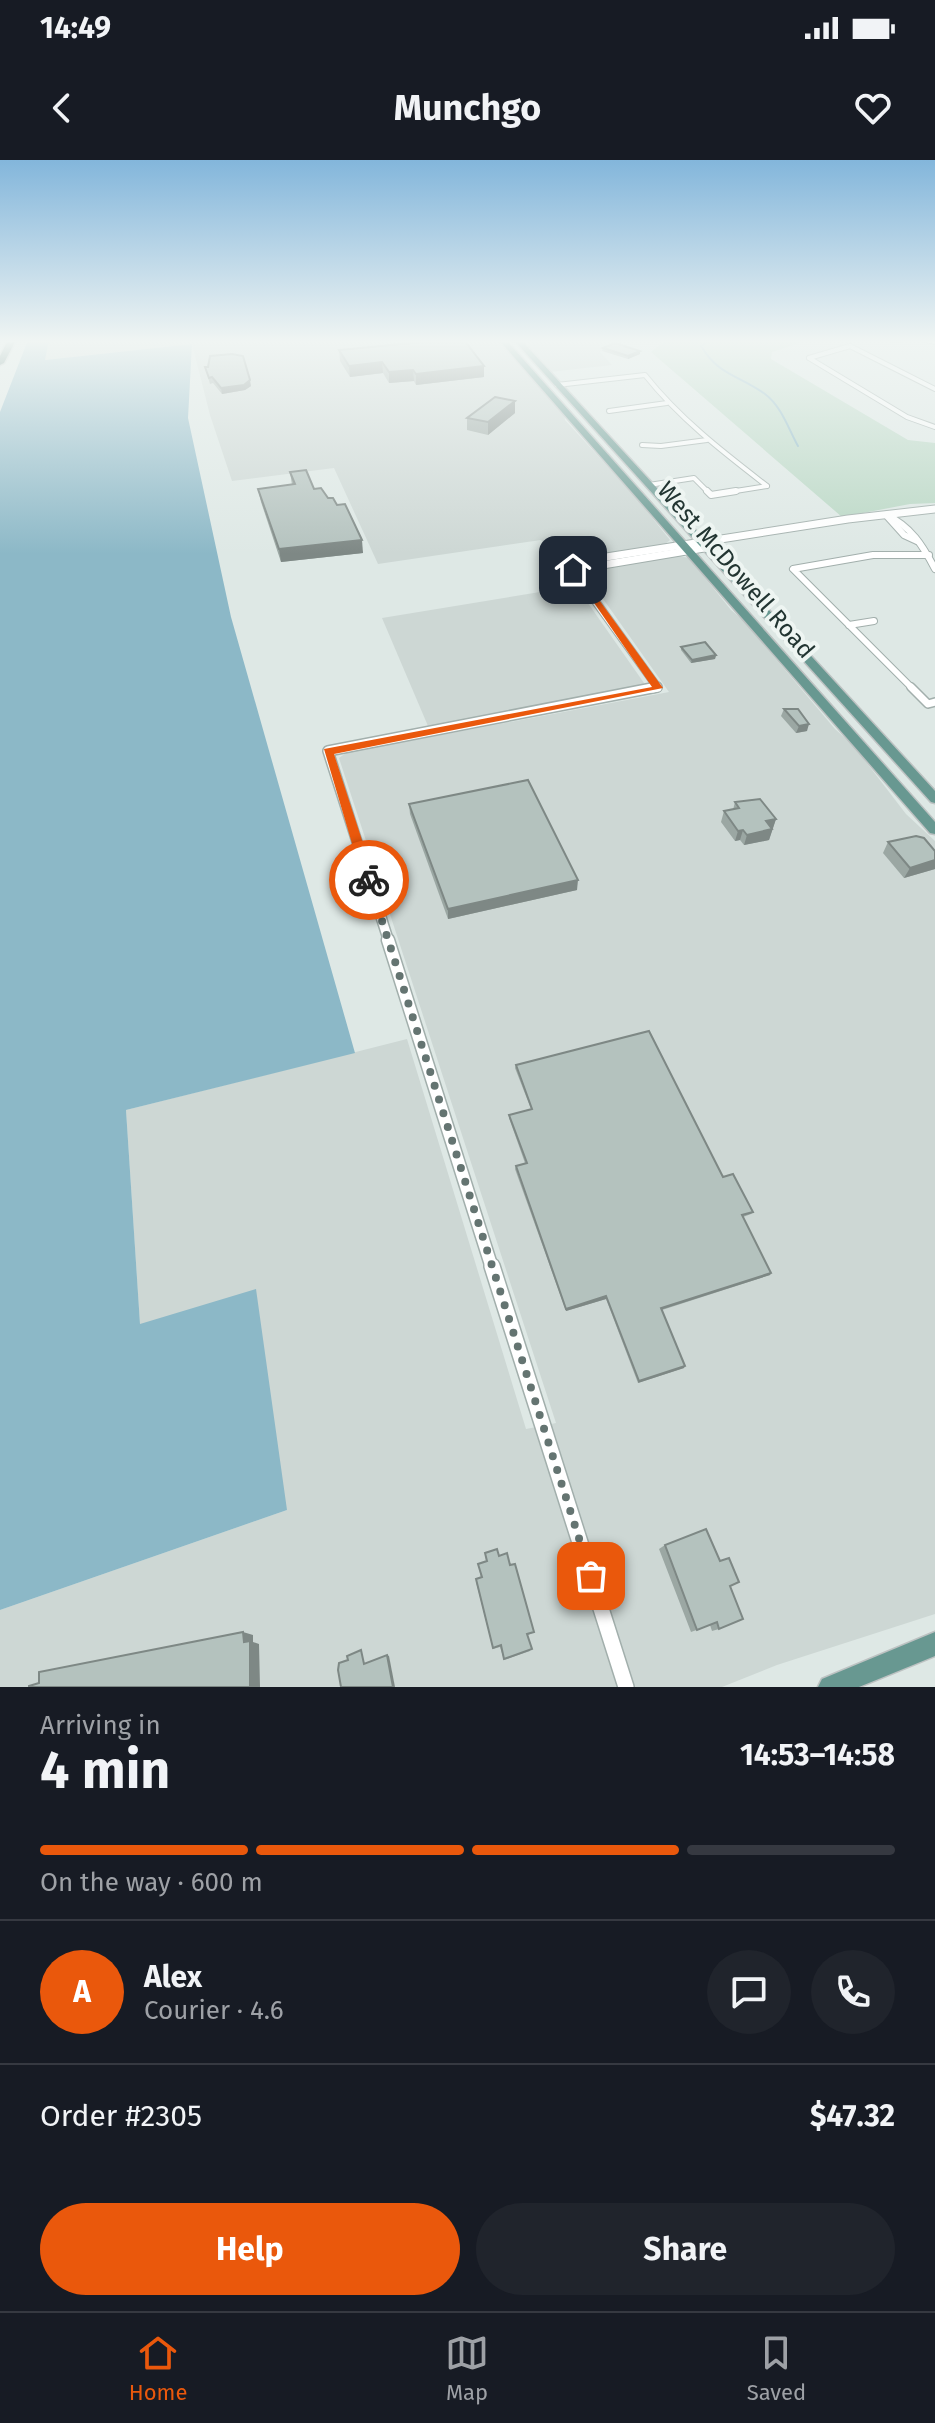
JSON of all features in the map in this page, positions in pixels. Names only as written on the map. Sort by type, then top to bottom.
[{"type":"main road","name":"West McDowell Road","points":[[566,411],[933,826]]},
{"type":"main road","name":"West McDowell Road","points":[[581,411],[935,799]]},
{"type":"main road","points":[[830,1687],[935,1644]]},
{"type":"street","points":[[649,485],[694,478],[711,495],[767,486],[707,440],[676,411]]},
{"type":"street","points":[[897,411],[935,427]]},
{"type":"street","points":[[642,445],[661,446],[707,440]]},
{"type":"street","points":[[626,1687],[328,751],[658,688],[571,567],[848,519],[935,509]]},
{"type":"street","points":[[886,515],[904,535],[918,541],[935,569]]},
{"type":"street","points":[[929,555],[873,555],[793,569],[932,703]]},
{"type":"street","points":[[849,625],[874,621]]},
{"type":"shaded area","points":[[209,411],[562,411],[565,420],[633,494],[670,540],[665,544],[557,561],[541,540],[378,564],[334,468],[232,481]]},
{"type":"shaded area","points":[[679,556],[689,558],[835,729],[853,745],[906,814],[935,841],[935,1614],[777,1665],[722,1687],[0,1687],[0,1610],[287,1510],[140,1325],[126,1110],[407,1039],[526,1429],[556,1423],[339,758],[346,753],[669,692],[584,572]]},
{"type":"shaded area","points":[[576,586],[644,683],[641,686],[428,726],[382,618]]},
{"type":"green space","points":[[720,411],[859,411],[908,440],[935,443],[935,503],[910,504],[842,517]]},
{"type":"water","points":[[188,411],[231,617],[355,1053],[126,1110],[140,1324],[256,1289],[287,1510],[0,1610],[0,412]]},
{"type":"building","points":[[476,411],[502,411],[488,422],[467,418]]},
{"type":"building","points":[[306,470],[314,489],[321,488],[337,505],[345,504],[362,540],[279,549],[258,489],[295,484],[290,472]]},
{"type":"building","points":[[705,642],[716,655],[692,660],[681,647]]},
{"type":"building","points":[[784,709],[798,709],[809,724],[799,726]]},
{"type":"building","points":[[528,780],[578,880],[448,909],[409,804]]},
{"type":"building","points":[[760,799],[776,819],[766,821],[772,829],[747,835],[743,830],[738,831],[724,811],[739,808],[735,802]]},
{"type":"building","points":[[916,836],[924,838],[935,851],[935,860],[910,868],[888,842]]},
{"type":"building","points":[[649,1031],[723,1177],[733,1174],[753,1212],[742,1215],[771,1273],[661,1308],[685,1366],[639,1381],[606,1296],[566,1309],[516,1166],[527,1163],[509,1115],[532,1109],[516,1065]]},
{"type":"building","points":[[706,1529],[720,1561],[729,1558],[739,1582],[730,1586],[743,1619],[719,1629],[717,1622],[697,1630],[665,1545]]},
{"type":"building","points":[[497,1549],[499,1556],[507,1553],[510,1565],[515,1564],[534,1632],[527,1634],[532,1649],[504,1659],[501,1645],[493,1648],[476,1579],[482,1577],[478,1564],[487,1561],[485,1553]]},
{"type":"building","points":[[243,1632],[244,1642],[250,1641],[250,1687],[29,1687],[39,1683],[39,1672]]},
{"type":"building","points":[[361,1650],[364,1664],[387,1655],[393,1687],[341,1687],[339,1663]]},
{"type":"waterway","points":[[780,411],[798,446]]},
{"type":"way so far","points":[[369,880],[591,1576]]},
{"type":"route","points":[[369,880],[328,751],[658,688],[573,570]]}]
